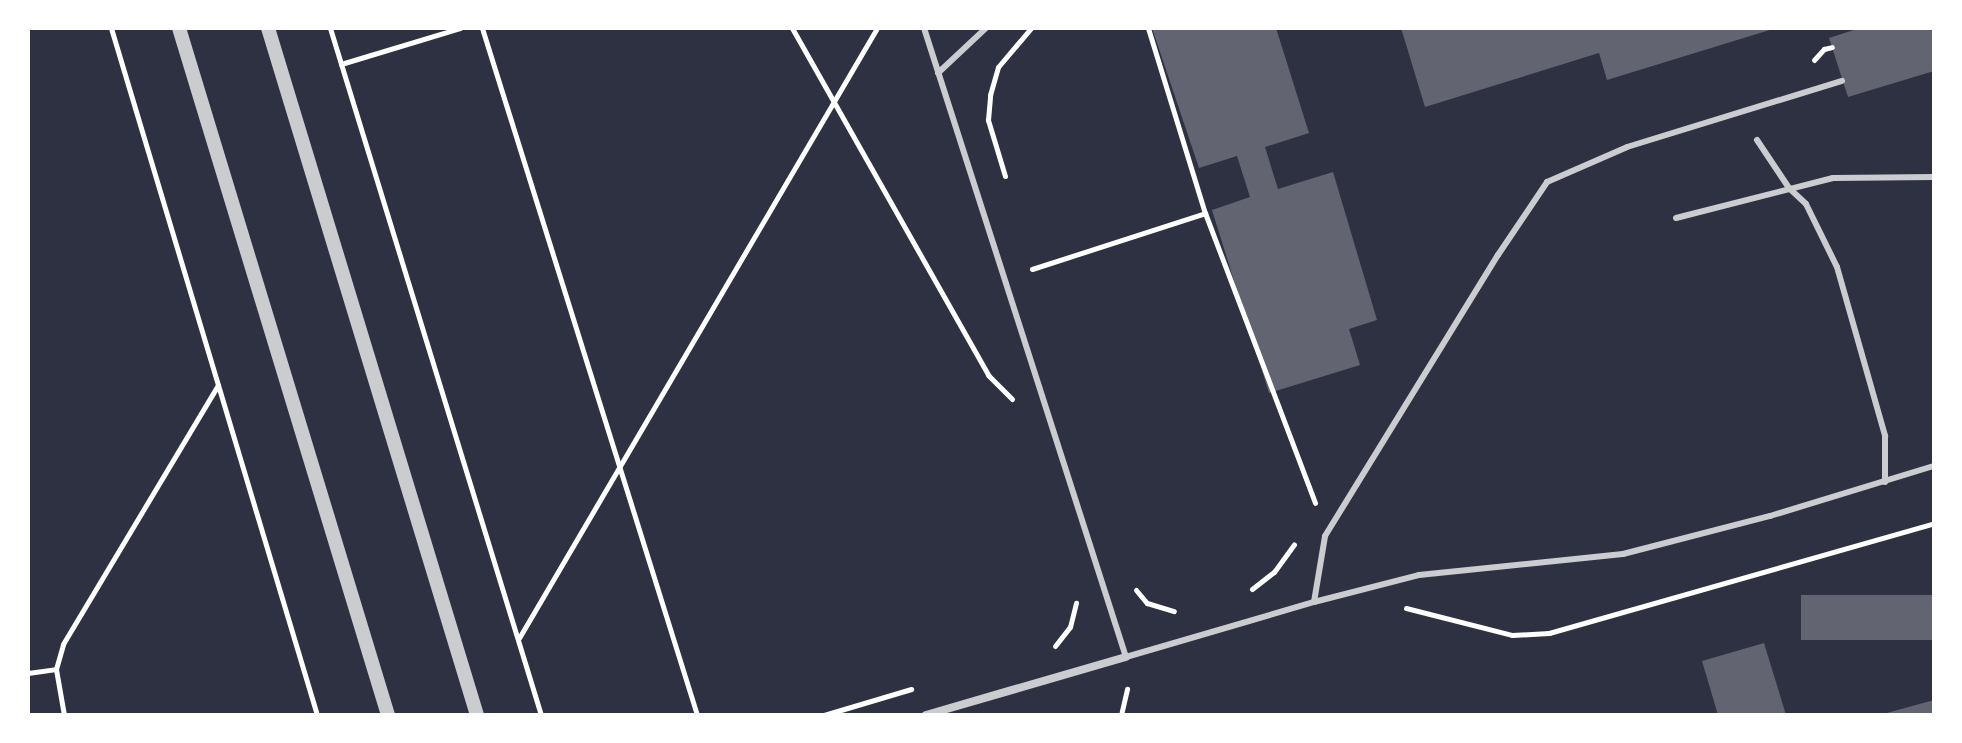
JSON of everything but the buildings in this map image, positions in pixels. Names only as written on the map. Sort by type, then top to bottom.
[{"type":"street","points":[[179,28],[388,715]]},
{"type":"street","points":[[268,28],[477,715]]},
{"type":"street","points":[[926,715],[1126,657]]},
{"type":"lane","points":[[924,28],[1126,657],[1419,575],[1623,554],[1934,466]]},
{"type":"lane","points":[[938,73],[986,28]]},
{"type":"lane","points":[[1314,602],[1325,536],[1498,255],[1547,182],[1627,147],[1842,81]]},
{"type":"lane","points":[[1757,140],[1789,188],[1806,204],[1837,267],[1885,436],[1885,482]]},
{"type":"lane","points":[[1676,218],[1833,178],[1934,177]]},
{"type":"path","points":[[111,28],[317,715]]},
{"type":"path","points":[[330,28],[541,715]]},
{"type":"path","points":[[341,64],[460,28]]},
{"type":"path","points":[[482,28],[697,715]]},
{"type":"path","points":[[792,28],[988,375],[1018,406],[1013,390]]},
{"type":"path","points":[[518,639],[877,28]]},
{"type":"path","points":[[1006,179],[988,120],[990,95],[998,67],[1031,28]]},
{"type":"path","points":[[1148,28],[1205,213],[1318,511],[1326,498]]},
{"type":"path","points":[[1032,269],[1205,213]]},
{"type":"path","points":[[1028,254],[1037,284]]},
{"type":"path","points":[[64,715],[56,669],[63,644],[218,385]]},
{"type":"path","points":[[1405,608],[1512,635],[1549,633],[1934,523]]},
{"type":"path","points":[[1246,594],[1274,572],[1300,536]]},
{"type":"path","points":[[1134,587],[1147,603],[1162,610],[1183,612]]},
{"type":"path","points":[[1052,648],[1070,627],[1076,595]]},
{"type":"path","points":[[28,673],[56,669]]},
{"type":"path","points":[[1112,694],[1140,685]]},
{"type":"path","points":[[824,715],[915,688]]},
{"type":"path","points":[[1121,715],[1127,689]]}]
